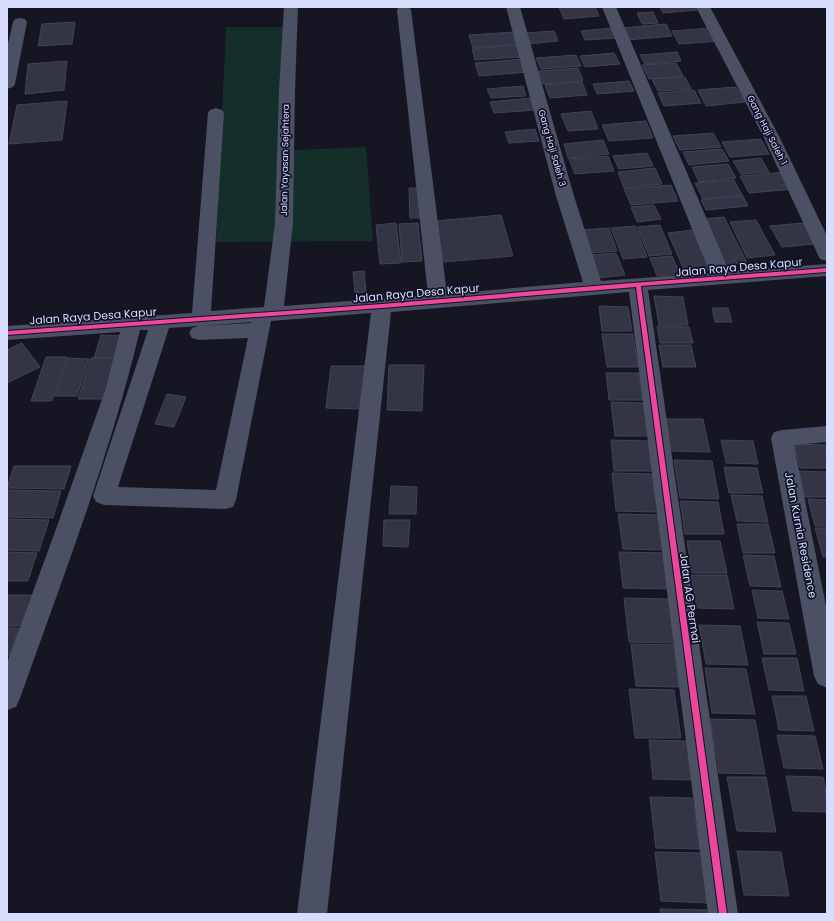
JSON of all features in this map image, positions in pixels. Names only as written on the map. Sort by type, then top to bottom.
[{"type":"street","name":"Jalan Yayasan Sejahtera","points":[[159,328],[104,496],[225,500],[265,319],[284,223],[286,90],[291,7]]},
{"type":"street","name":"Gang Haji Saleh 3","points":[[514,7],[565,196],[594,288]]},
{"type":"street","points":[[609,7],[722,278]]},
{"type":"street","name":"Gang Haji Saleh 1","points":[[703,7],[772,138],[827,255]]},
{"type":"street","points":[[404,10],[438,301]]},
{"type":"street","points":[[7,84],[20,22]]},
{"type":"street","points":[[201,318],[216,113]]},
{"type":"street","name":"Jalan Raya Desa Kapur","points":[[7,333],[132,323],[159,328],[201,318],[265,319],[438,301],[827,270]]},
{"type":"street","name":"Jalan AG Permai","points":[[638,285],[722,914]]},
{"type":"street","points":[[312,914],[382,306]]},
{"type":"street","points":[[159,328],[265,319]]},
{"type":"street","points":[[7,698],[68,529],[113,395],[132,323]]},
{"type":"street","name":"Jalan Kurnia Residence","points":[[827,434],[782,438],[827,676]]},
{"type":"green space","points":[[226,27],[289,27],[293,150],[366,147],[373,241],[216,242]]},
{"type":"building","points":[[559,7],[595,7],[599,16],[564,19]]},
{"type":"building","points":[[660,7],[695,7],[697,10],[663,13]]},
{"type":"building","points":[[653,12],[658,23],[642,24],[637,13]]},
{"type":"building","points":[[75,22],[72,44],[38,46],[42,24]]},
{"type":"building","points":[[666,24],[672,36],[628,40],[622,28]]},
{"type":"building","points":[[612,28],[616,38],[585,40],[581,31]]},
{"type":"building","points":[[712,28],[719,41],[679,44],[672,31]]},
{"type":"building","points":[[554,31],[558,41],[529,44],[525,33]]},
{"type":"building","points":[[515,32],[519,44],[473,48],[469,35]]},
{"type":"building","points":[[516,45],[520,57],[475,60],[472,49]]},
{"type":"building","points":[[677,52],[681,61],[645,64],[640,55]]},
{"type":"building","points":[[614,53],[620,64],[585,67],[580,56]]},
{"type":"building","points":[[576,55],[581,66],[541,69],[536,58]]},
{"type":"building","points":[[524,59],[528,72],[479,76],[475,63]]},
{"type":"building","points":[[67,61],[64,90],[25,94],[28,64]]},
{"type":"building","points":[[676,63],[683,76],[649,79],[642,65]]},
{"type":"building","points":[[578,68],[583,81],[543,84],[539,71]]},
{"type":"building","points":[[685,77],[691,89],[658,91],[652,79]]},
{"type":"building","points":[[629,81],[634,91],[597,94],[593,84]]},
{"type":"building","points":[[582,82],[587,95],[550,98],[545,85]]},
{"type":"building","points":[[523,86],[526,96],[491,98],[487,89]]},
{"type":"building","points":[[736,87],[745,102],[706,106],[698,90]]},
{"type":"building","points":[[694,90],[701,103],[664,106],[658,93]]},
{"type":"building","points":[[531,98],[535,110],[494,113],[490,102]]},
{"type":"building","points":[[67,101],[62,140],[9,144],[17,105]]},
{"type":"building","points":[[591,111],[598,129],[568,131],[561,114]]},
{"type":"building","points":[[646,121],[653,138],[609,141],[602,125]]},
{"type":"building","points":[[535,129],[539,141],[509,143],[505,132]]},
{"type":"building","points":[[713,133],[721,147],[680,150],[673,136]]},
{"type":"building","points":[[761,139],[769,154],[730,157],[722,142]]},
{"type":"building","points":[[603,140],[609,154],[568,158],[564,144]]},
{"type":"building","points":[[722,149],[729,161],[689,165],[683,152]]},
{"type":"building","points":[[647,153],[653,166],[619,169],[613,156]]},
{"type":"building","points":[[608,156],[614,171],[575,174],[569,159]]},
{"type":"building","points":[[761,158],[769,172],[741,174],[733,161]]},
{"type":"building","points":[[728,164],[736,178],[699,182],[692,167]]},
{"type":"building","points":[[655,168],[662,184],[624,188],[618,172]]},
{"type":"building","points":[[785,172],[795,189],[749,193],[740,176]]},
{"type":"building","points":[[734,180],[742,195],[703,199],[695,183]]},
{"type":"building","points":[[671,185],[678,201],[631,205],[624,189]]},
{"type":"building","points":[[409,188],[424,188],[425,218],[410,218]]},
{"type":"building","points":[[743,196],[748,206],[706,210],[701,200]]},
{"type":"building","points":[[654,205],[661,219],[637,222],[631,207]]},
{"type":"building","points":[[501,215],[513,256],[444,262],[435,221]]},
{"type":"building","points":[[724,217],[747,263],[725,265],[703,219]]},
{"type":"building","points":[[756,220],[775,255],[747,258],[730,222]]},
{"type":"building","points":[[396,223],[401,263],[380,264],[376,225]]},
{"type":"building","points":[[418,223],[422,261],[402,262],[399,224]]},
{"type":"building","points":[[803,223],[815,244],[782,247],[770,226]]},
{"type":"building","points":[[660,225],[672,254],[649,256],[637,227]]},
{"type":"building","points":[[635,226],[647,257],[623,259],[611,228]]},
{"type":"building","points":[[609,228],[617,251],[589,253],[581,230]]},
{"type":"building","points":[[693,230],[711,270],[685,272],[668,233]]},
{"type":"building","points":[[616,253],[625,275],[597,278],[589,255]]},
{"type":"building","points":[[672,256],[680,274],[657,276],[650,258]]},
{"type":"building","points":[[364,271],[366,292],[355,293],[353,272]]},
{"type":"building","points":[[654,296],[683,297],[688,325],[659,325]]},
{"type":"building","points":[[599,306],[628,307],[632,331],[602,331]]},
{"type":"building","points":[[712,308],[728,308],[732,322],[715,322]]},
{"type":"building","points":[[657,326],[689,327],[693,343],[660,343]]},
{"type":"building","points":[[602,334],[633,334],[638,367],[607,367]]},
{"type":"building","points":[[101,335],[129,336],[122,358],[94,358]]},
{"type":"building","points":[[22,343],[40,367],[7,383],[7,350]]},
{"type":"building","points":[[659,345],[691,345],[696,367],[663,367]]},
{"type":"building","points":[[46,357],[67,357],[52,401],[31,401]]},
{"type":"building","points":[[68,358],[89,359],[77,396],[55,396]]},
{"type":"building","points":[[91,358],[122,358],[110,399],[78,399]]},
{"type":"building","points":[[389,365],[424,365],[422,411],[387,410]]},
{"type":"building","points":[[331,366],[365,366],[361,409],[326,408]]},
{"type":"building","points":[[606,373],[639,373],[643,400],[609,400]]},
{"type":"building","points":[[167,394],[186,397],[174,427],[155,424]]},
{"type":"building","points":[[611,402],[643,403],[648,436],[615,436]]},
{"type":"building","points":[[665,419],[703,419],[710,452],[670,451]]},
{"type":"building","points":[[611,440],[648,441],[652,471],[614,471]]},
{"type":"building","points":[[721,440],[753,441],[758,464],[726,463]]},
{"type":"building","points":[[794,444],[826,445],[827,468],[800,468]]},
{"type":"building","points":[[674,460],[712,461],[719,499],[680,498]]},
{"type":"building","points":[[14,466],[71,466],[64,489],[7,488]]},
{"type":"building","points":[[724,467],[757,468],[763,493],[729,493]]},
{"type":"building","points":[[799,471],[827,472],[827,497],[805,497]]},
{"type":"building","points":[[612,473],[652,474],[658,512],[616,511]]},
{"type":"building","points":[[391,486],[417,487],[416,514],[389,514]]},
{"type":"building","points":[[7,490],[61,491],[53,518],[7,517]]},
{"type":"building","points":[[731,495],[762,496],[768,522],[737,521]]},
{"type":"building","points":[[808,499],[827,500],[827,526],[815,526]]},
{"type":"building","points":[[680,501],[718,502],[724,534],[685,534]]},
{"type":"building","points":[[618,514],[660,515],[665,550],[623,549]]},
{"type":"building","points":[[7,519],[49,520],[39,551],[7,550]]},
{"type":"building","points":[[384,520],[410,520],[408,547],[383,546]]},
{"type":"building","points":[[737,524],[768,524],[775,553],[743,553]]},
{"type":"building","points":[[815,528],[827,528],[827,557],[823,557]]},
{"type":"building","points":[[687,541],[720,541],[727,573],[692,573]]},
{"type":"building","points":[[7,552],[37,553],[28,581],[7,581]]},
{"type":"building","points":[[619,552],[666,553],[671,589],[623,588]]},
{"type":"building","points":[[743,555],[774,556],[781,587],[750,586]]},
{"type":"building","points":[[691,575],[727,575],[734,609],[697,608]]},
{"type":"building","points":[[752,590],[782,591],[789,619],[758,618]]},
{"type":"building","points":[[7,595],[38,595],[29,626],[7,626]]},
{"type":"building","points":[[624,598],[669,599],[675,643],[629,642]]},
{"type":"building","points":[[757,622],[789,623],[796,654],[764,654]]},
{"type":"building","points":[[699,625],[740,626],[748,665],[706,664]]},
{"type":"building","points":[[7,628],[19,628],[10,656],[7,656]]},
{"type":"building","points":[[631,644],[674,645],[679,687],[636,686]]},
{"type":"building","points":[[762,658],[797,658],[804,691],[769,690]]},
{"type":"building","points":[[705,668],[746,669],[755,714],[712,713]]},
{"type":"building","points":[[629,689],[674,690],[681,738],[635,738]]},
{"type":"building","points":[[772,696],[806,696],[814,731],[779,730]]},
{"type":"building","points":[[710,719],[755,720],[765,774],[719,773]]},
{"type":"building","points":[[777,735],[815,736],[823,769],[784,768]]},
{"type":"building","points":[[649,740],[687,741],[693,780],[653,779]]},
{"type":"building","points":[[786,776],[823,777],[827,796],[827,812],[793,811]]},
{"type":"building","points":[[727,777],[766,777],[776,832],[737,831]]},
{"type":"building","points":[[650,797],[692,798],[700,849],[656,848]]},
{"type":"building","points":[[737,851],[781,852],[789,896],[744,895]]},
{"type":"building","points":[[655,852],[701,853],[708,903],[661,901]]},
{"type":"building","points":[[660,909],[708,910],[709,914],[661,914]]},
{"type":"cycle path","points":[[7,333],[382,306],[827,270]]},
{"type":"cycle path","points":[[638,285],[723,914]]}]
